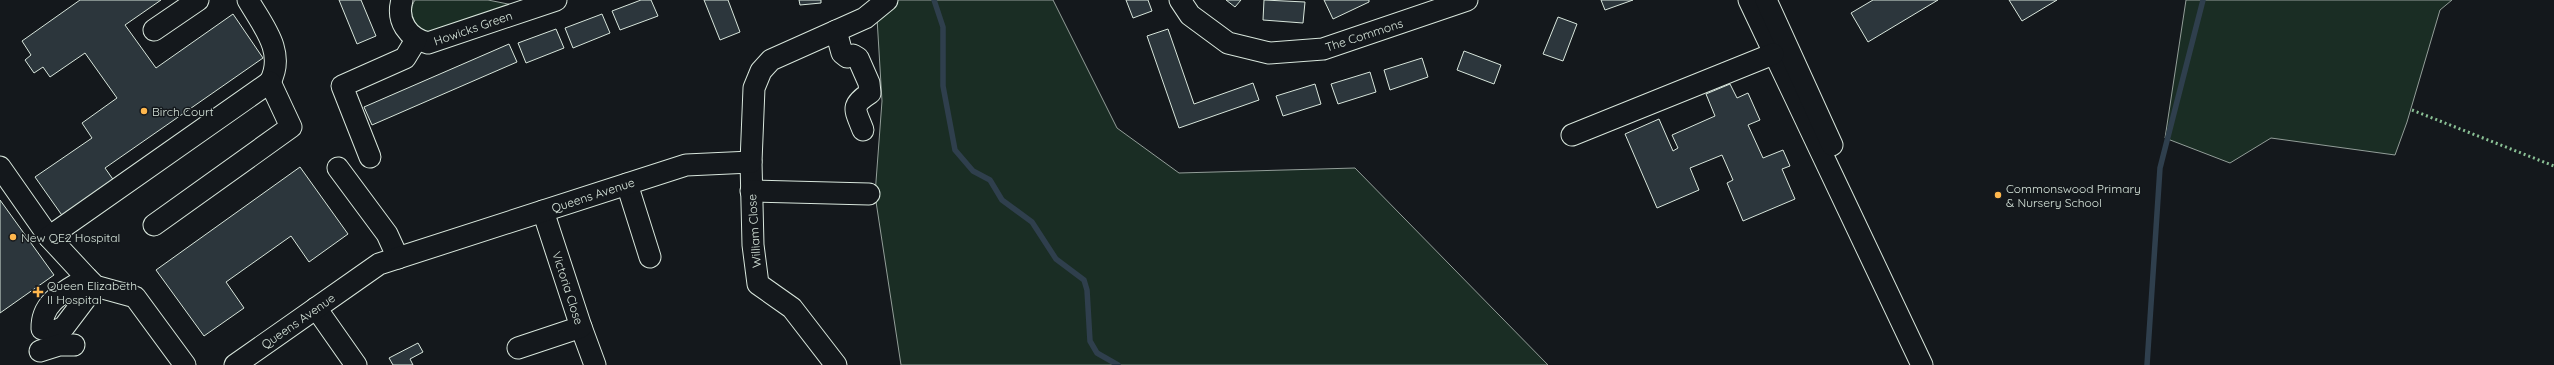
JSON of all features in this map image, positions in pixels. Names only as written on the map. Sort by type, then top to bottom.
[{"type":"street","points":[[154,30],[198,0]]},
{"type":"street","points":[[50,237],[270,82],[276,71],[272,42],[248,0]]},
{"type":"street","name":"Howicks Green","points":[[402,0],[403,21],[408,33],[416,40],[428,43],[547,1]]},
{"type":"street","points":[[751,162],[754,88],[761,71],[771,60],[865,18],[887,0]]},
{"type":"street","name":"The Commons","points":[[1180,0],[1190,14],[1228,43],[1270,53],[1323,49],[1467,0]]},
{"type":"street","points":[[1749,0],[1773,54],[1922,365]]},
{"type":"street","points":[[1766,0],[1933,365]]},
{"type":"street","points":[[836,31],[842,53],[847,57],[853,55],[858,58],[869,83],[870,93],[857,102],[855,108],[863,130]]},
{"type":"street","points":[[370,157],[342,86],[405,58],[416,40]]},
{"type":"street","points":[[1572,135],[1773,54]]},
{"type":"street","points":[[154,225],[291,127],[270,82]]},
{"type":"street","name":"Queens Avenue","points":[[235,365],[379,264],[686,165],[751,162]]},
{"type":"street","name":"William Close","points":[[751,162],[753,246],[758,284],[792,308],[836,364]]},
{"type":"street","points":[[0,167],[50,237],[91,282],[135,297],[185,365]]},
{"type":"street","points":[[338,168],[387,234],[398,258]]},
{"type":"street","points":[[627,184],[650,257]]},
{"type":"street","points":[[751,191],[869,194]]},
{"type":"street","name":"Victoria Close","points":[[543,211],[595,365]]},
{"type":"street","points":[[316,308],[356,365]]},
{"type":"street","points":[[518,348],[581,327]]},
{"type":"street","points":[[40,351],[74,344]]},
{"type":"green space","points":[[415,0],[488,0],[513,5],[430,34],[422,33],[413,17],[412,9]]},
{"type":"green space","points":[[896,0],[1053,0],[1117,128],[1179,173],[1355,168],[1548,365],[901,365],[875,195],[882,101],[877,18]]},
{"type":"green space","points":[[2186,0],[2452,0],[2440,10],[2407,122],[2395,155],[2271,138],[2230,163],[2165,138]]},
{"type":"building","name":"Birch Court","points":[[80,0],[161,0],[125,25],[156,68],[233,14],[263,58],[105,168],[117,185],[66,221],[35,177],[92,138],[82,123],[117,98],[85,53],[50,77],[43,67],[34,73],[25,60],[31,55],[22,41]]},
{"type":"building","points":[[339,0],[361,0],[376,36],[357,44]]},
{"type":"building","points":[[641,0],[651,0],[658,16],[620,30],[612,11]]},
{"type":"building","points":[[704,0],[728,0],[740,32],[720,40]]},
{"type":"building","points":[[799,0],[821,0],[821,3],[800,5]]},
{"type":"building","points":[[1126,0],[1148,0],[1152,11],[1133,18]]},
{"type":"building","points":[[1226,0],[1241,0],[1235,7]]},
{"type":"building","points":[[1264,0],[1305,2],[1303,23],[1263,20]]},
{"type":"building","points":[[1324,0],[1369,0],[1369,2],[1333,19]]},
{"type":"building","points":[[1601,0],[1633,0],[1605,10]]},
{"type":"building","points":[[1873,0],[1938,0],[1868,42],[1851,13]]},
{"type":"building","points":[[2009,0],[2057,0],[2022,21]]},
{"type":"building","points":[[602,14],[610,33],[573,48],[565,28]]},
{"type":"building","points":[[1558,17],[1577,24],[1563,61],[1543,54]]},
{"type":"building","points":[[556,29],[564,48],[526,63],[518,43]]},
{"type":"building","points":[[1168,29],[1194,104],[1253,83],[1259,100],[1179,128],[1147,36]]},
{"type":"building","points":[[509,44],[517,62],[372,125],[364,107]]},
{"type":"building","points":[[1464,51],[1501,65],[1494,84],[1457,70]]},
{"type":"building","points":[[1422,58],[1428,77],[1390,90],[1384,70]]},
{"type":"building","points":[[1370,72],[1376,92],[1338,104],[1331,84]]},
{"type":"building","points":[[1315,84],[1321,104],[1283,116],[1276,96]]},
{"type":"building","points":[[1730,84],[1737,98],[1748,93],[1760,120],[1748,125],[1763,158],[1783,150],[1790,166],[1782,169],[1795,199],[1743,221],[1727,183],[1733,180],[1722,155],[1690,168],[1699,190],[1657,208],[1625,134],[1659,119],[1673,151],[1678,148],[1672,135],[1715,116],[1706,94]]},
{"type":"building","points":[[300,167],[348,234],[309,262],[291,236],[226,282],[244,308],[204,336],[156,270]]},
{"type":"building","name":"New QE2 Hospital","points":[[0,200],[54,275],[0,313]]},
{"type":"building","points":[[418,343],[423,352],[410,359],[413,365],[393,365],[389,358]]},
{"type":"waterway","points":[[934,0],[943,27],[943,86],[955,150],[973,171],[990,180],[1002,200],[1032,222],[1056,259],[1084,280],[1087,290],[1090,341],[1097,353],[1118,365]]},
{"type":"waterway","points":[[2147,365],[2160,168],[2203,0]]},
{"type":"hedge","points":[[2412,110],[2554,166]]},
{"type":"place","name":"Birch Court","points":[[144,111]]},
{"type":"place","name":"Commonswood Primary & Nursery School","points":[[1998,195]]},
{"type":"place","name":"New QE2 Hospital","points":[[13,237]]},
{"type":"place","name":"Queen Elizabeth II Hospital","points":[[38,292]]}]
